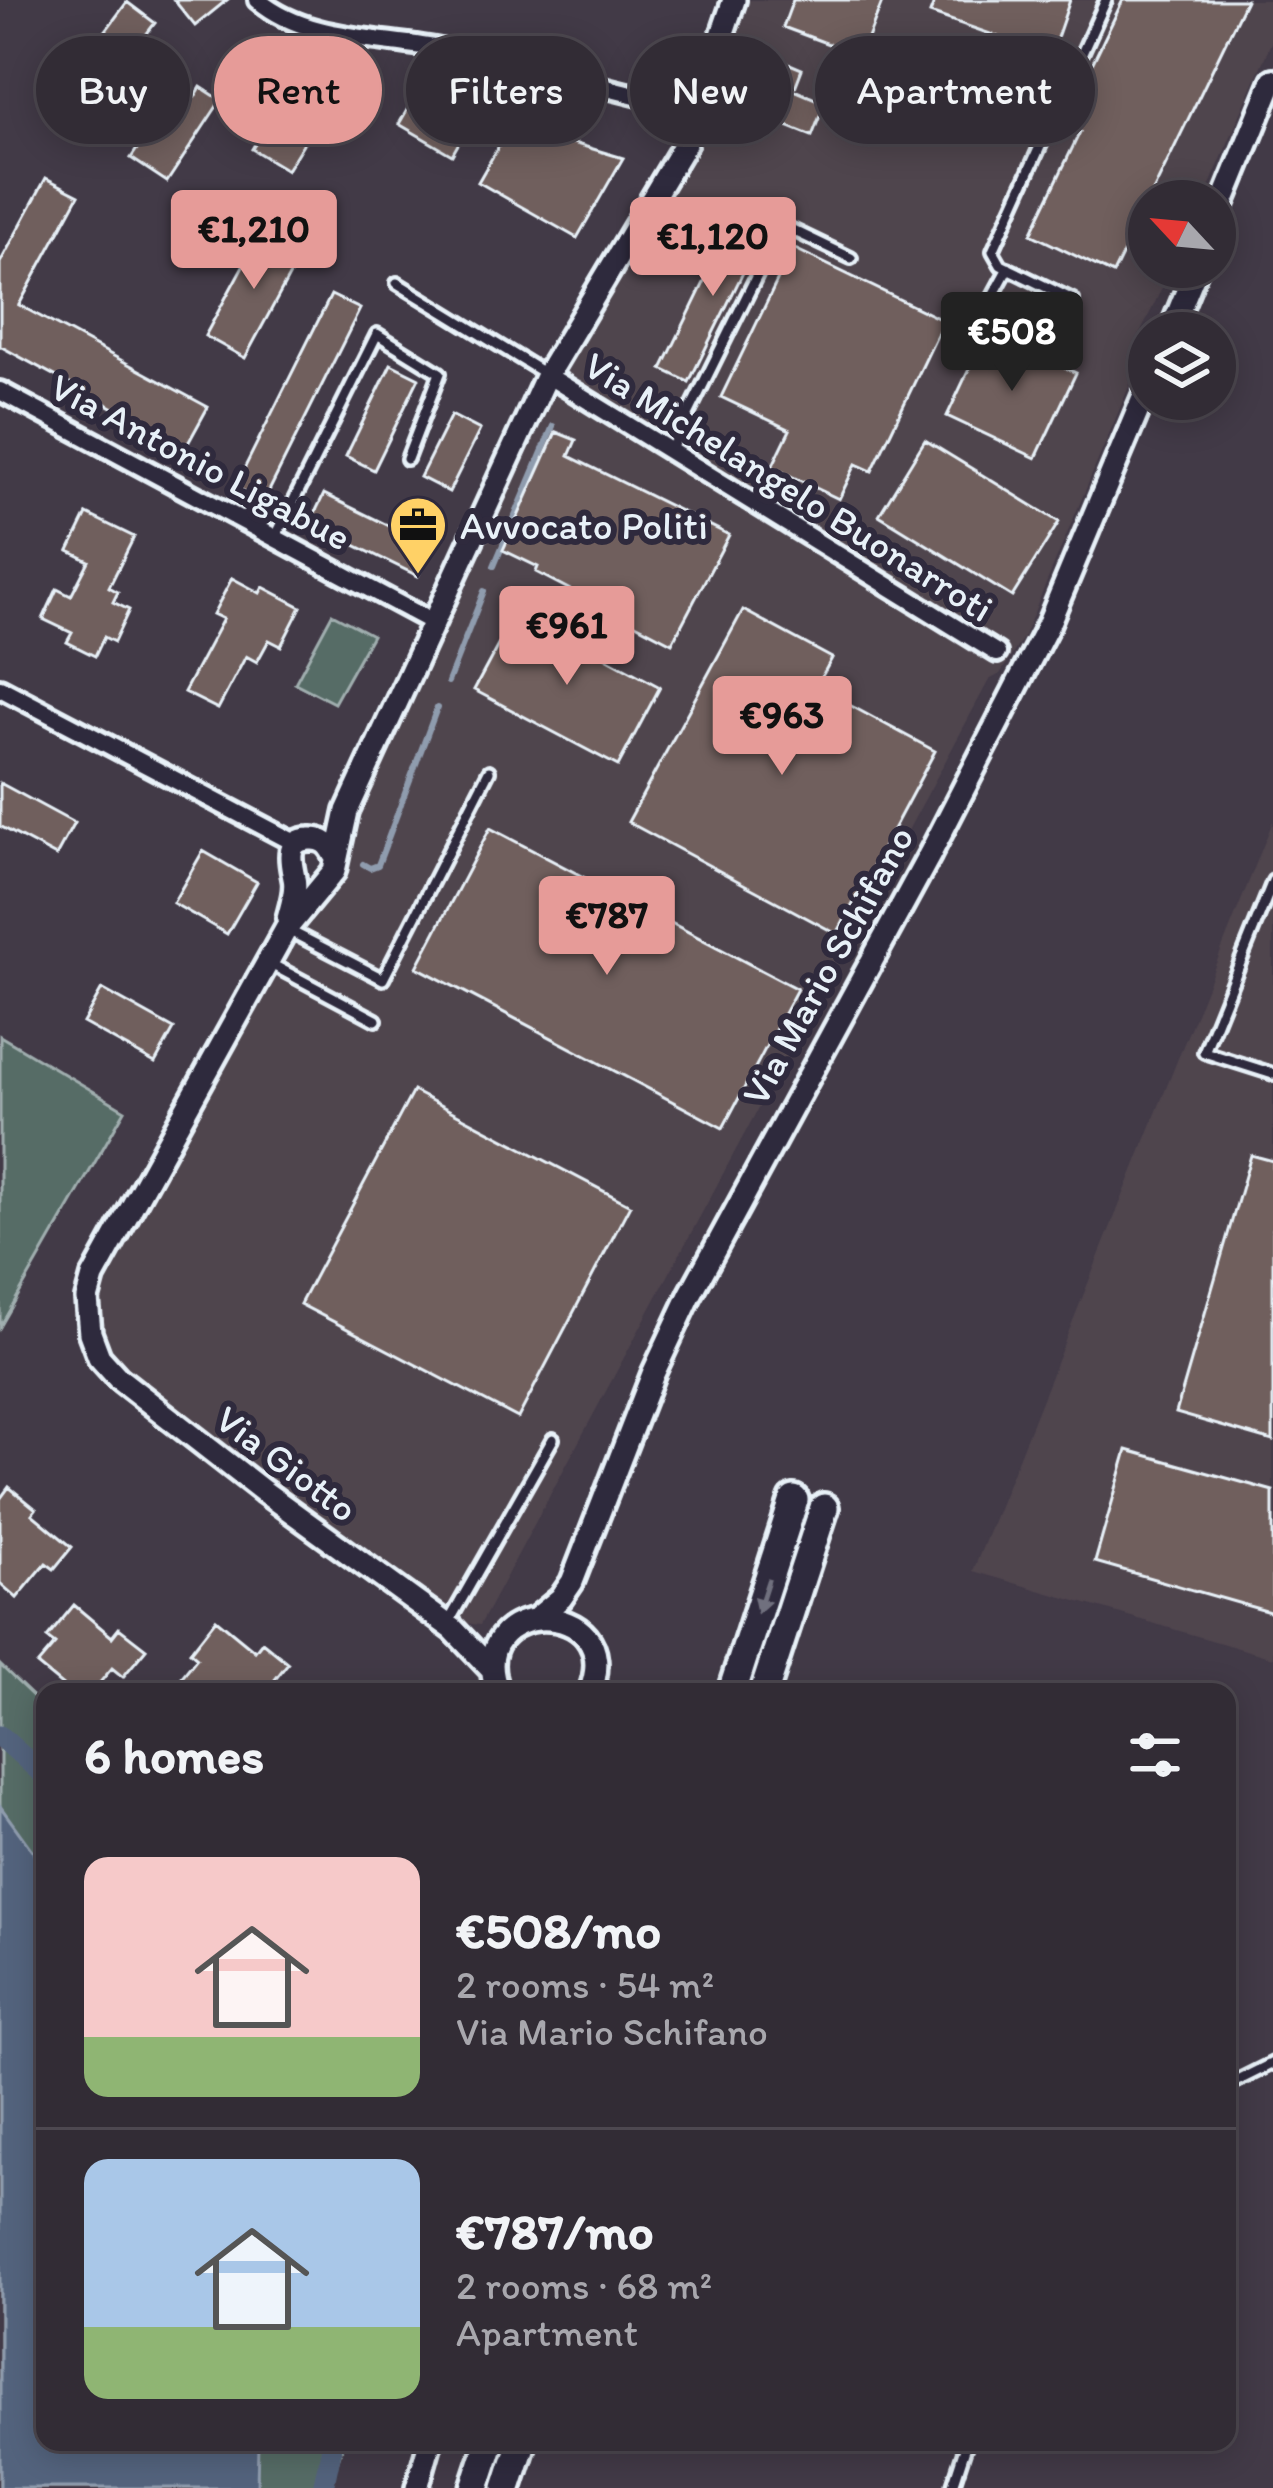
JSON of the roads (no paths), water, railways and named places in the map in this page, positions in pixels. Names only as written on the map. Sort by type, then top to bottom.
[{"type":"highway","points":[[735,1683],[794,1500]]},
{"type":"highway","points":[[767,1683],[824,1508]]},
{"type":"highway","points":[[475,2488],[487,2451]]},
{"type":"highway","points":[[507,2488],[518,2451]]},
{"type":"street","points":[[258,0],[276,15],[299,23],[442,49],[630,94]]},
{"type":"street","points":[[723,36],[734,0]]},
{"type":"street","points":[[1232,180],[1273,80]]},
{"type":"street","points":[[267,962],[286,929],[334,871],[346,812],[547,375],[683,144]]},
{"type":"street","name":"Via Michelangelo Buonarroti","points":[[547,375],[997,653]]},
{"type":"street","name":"Via Antonio Ligabue","points":[[0,391],[434,622]]},
{"type":"street","name":"Via Mario Schifano","points":[[538,1617],[572,1582],[689,1295],[930,854],[1048,625],[1134,420]]},
{"type":"street","points":[[0,688],[295,850],[329,846],[334,855]]},
{"type":"street","points":[[286,929],[295,850],[346,812]]},
{"type":"street","points":[[295,850],[304,884],[320,884]]},
{"type":"street","name":"Via Giotto","points":[[267,962],[93,1276],[86,1308],[92,1340],[104,1362],[140,1397],[450,1627],[495,1681]]},
{"type":"street","points":[[572,1582],[583,1634],[596,1663],[592,1683]]},
{"type":"street","points":[[450,1627],[482,1637],[507,1632],[538,1617],[562,1620],[583,1634]]},
{"type":"street","points":[[495,1681],[495,1652],[507,1632]]},
{"type":"street","points":[[417,2488],[427,2451]]},
{"type":"lane","points":[[1073,299],[1008,268],[993,251],[1106,0]]},
{"type":"lane","points":[[670,451],[782,225],[851,258]]},
{"type":"lane","points":[[970,338],[1008,268]]},
{"type":"lane","points":[[398,283],[547,375]]},
{"type":"lane","points":[[275,538],[376,334],[440,373],[407,459]]},
{"type":"lane","points":[[286,929],[382,979],[489,771]]},
{"type":"lane","points":[[1273,881],[1204,1052],[1273,1074]]},
{"type":"lane","points":[[267,962],[376,1020]]},
{"type":"lane","points":[[450,1627],[553,1439]]},
{"type":"lane","points":[[1236,2082],[1273,2063]]},
{"type":"lane","points":[[952,2488],[964,2451]]},
{"type":"water","points":[[0,1806],[36,1856],[36,2451],[258,2451],[257,2488],[0,2488]]},
{"type":"waterway","points":[[494,566],[553,426]]},
{"type":"waterway","points":[[448,682],[484,591]]},
{"type":"waterway","points":[[363,864],[378,865],[437,708]]},
{"type":"waterway","points":[[0,1736],[36,1768]]},
{"type":"waterway","points":[[323,2488],[331,2451]]},
{"type":"place","name":"Avvocato Politi","points":[[418,576]]}]
